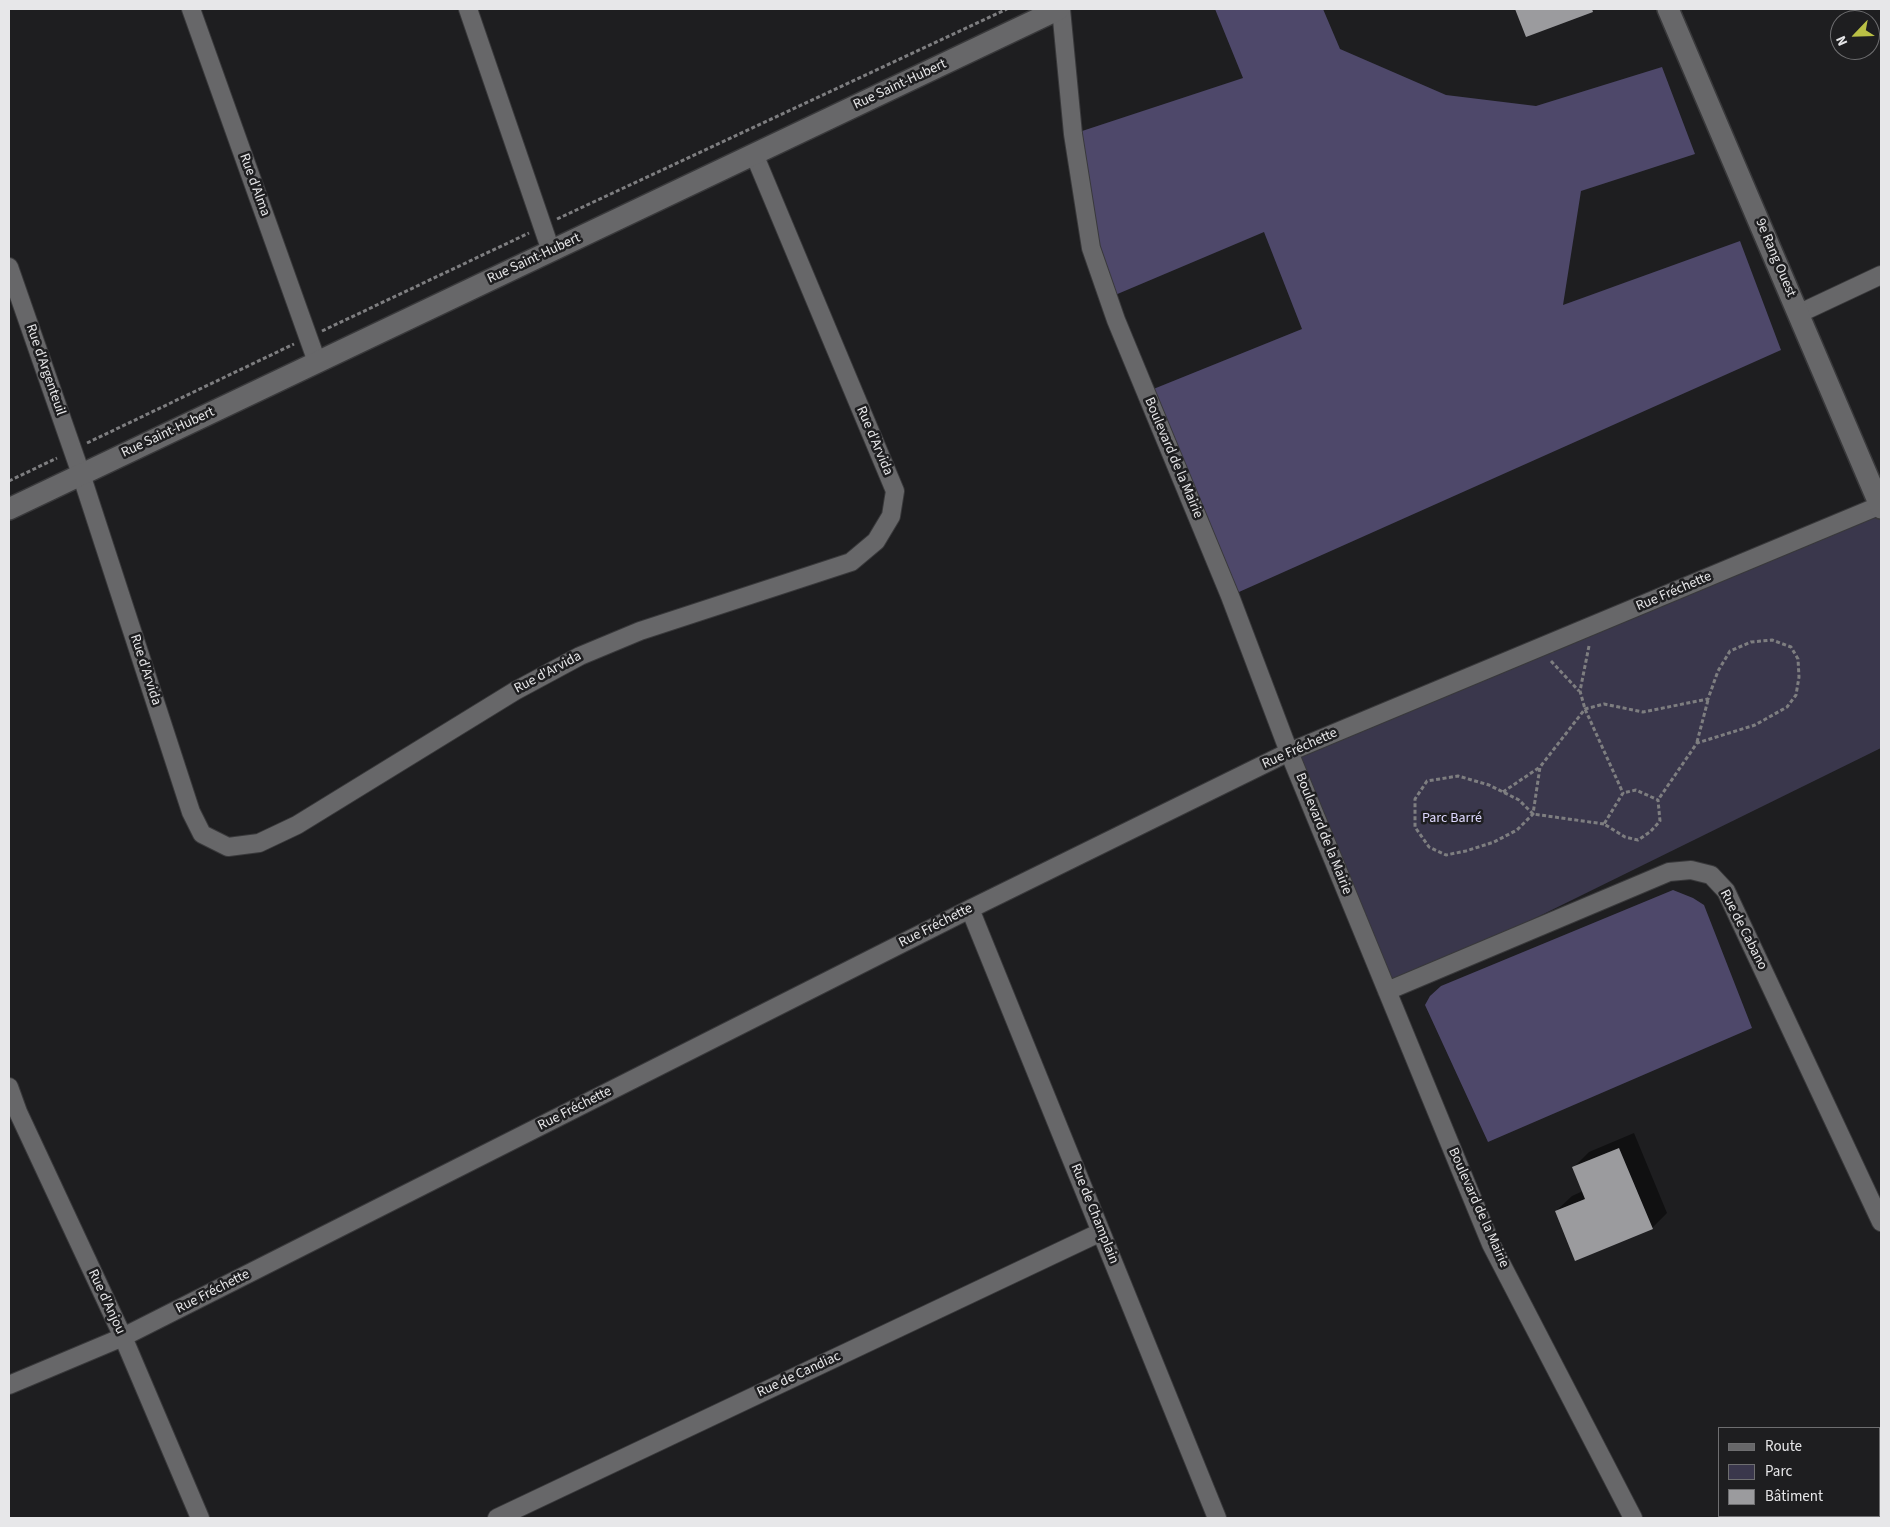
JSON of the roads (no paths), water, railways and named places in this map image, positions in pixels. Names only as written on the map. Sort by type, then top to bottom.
[{"type":"street","name":"Rue d'Alma","points":[[191,9],[317,362]]},
{"type":"street","points":[[468,9],[551,250]]},
{"type":"street","name":"Rue Saint-Hubert","points":[[9,509],[1060,9]]},
{"type":"street","name":"Boulevard de la Mairie","points":[[1060,9],[1073,134],[1091,248],[1116,320],[1230,596],[1289,752],[1491,1244],[1633,1518]]},
{"type":"street","name":"9e Rang Ouest","points":[[1668,9],[1881,506]]},
{"type":"street","name":"Rue d'Arvida","points":[[81,474],[191,812],[202,834],[228,847],[259,844],[297,825],[515,691],[580,656],[640,631],[850,562],[876,541],[891,516],[895,491],[754,154]]},
{"type":"street","name":"Rue d'Argenteuil","points":[[9,267],[81,474]]},
{"type":"street","points":[[1798,314],[1881,275]]},
{"type":"street","name":"Rue Fréchette","points":[[9,1385],[123,1337],[970,909],[1289,752],[1881,506]]},
{"type":"street","name":"Rue de Cabano","points":[[1387,991],[1668,872],[1690,870],[1711,875],[1726,891],[1881,1222]]},
{"type":"street","name":"Rue de Champlain","points":[[970,909],[1217,1518]]},
{"type":"street","name":"Rue d'Anjou","points":[[9,1087],[22,1121],[123,1337],[200,1518]]},
{"type":"street","name":"Rue de Candiac","points":[[497,1518],[1101,1232]]},
{"type":"park label","name":"Parc Barré","points":[[1452,819]]}]
